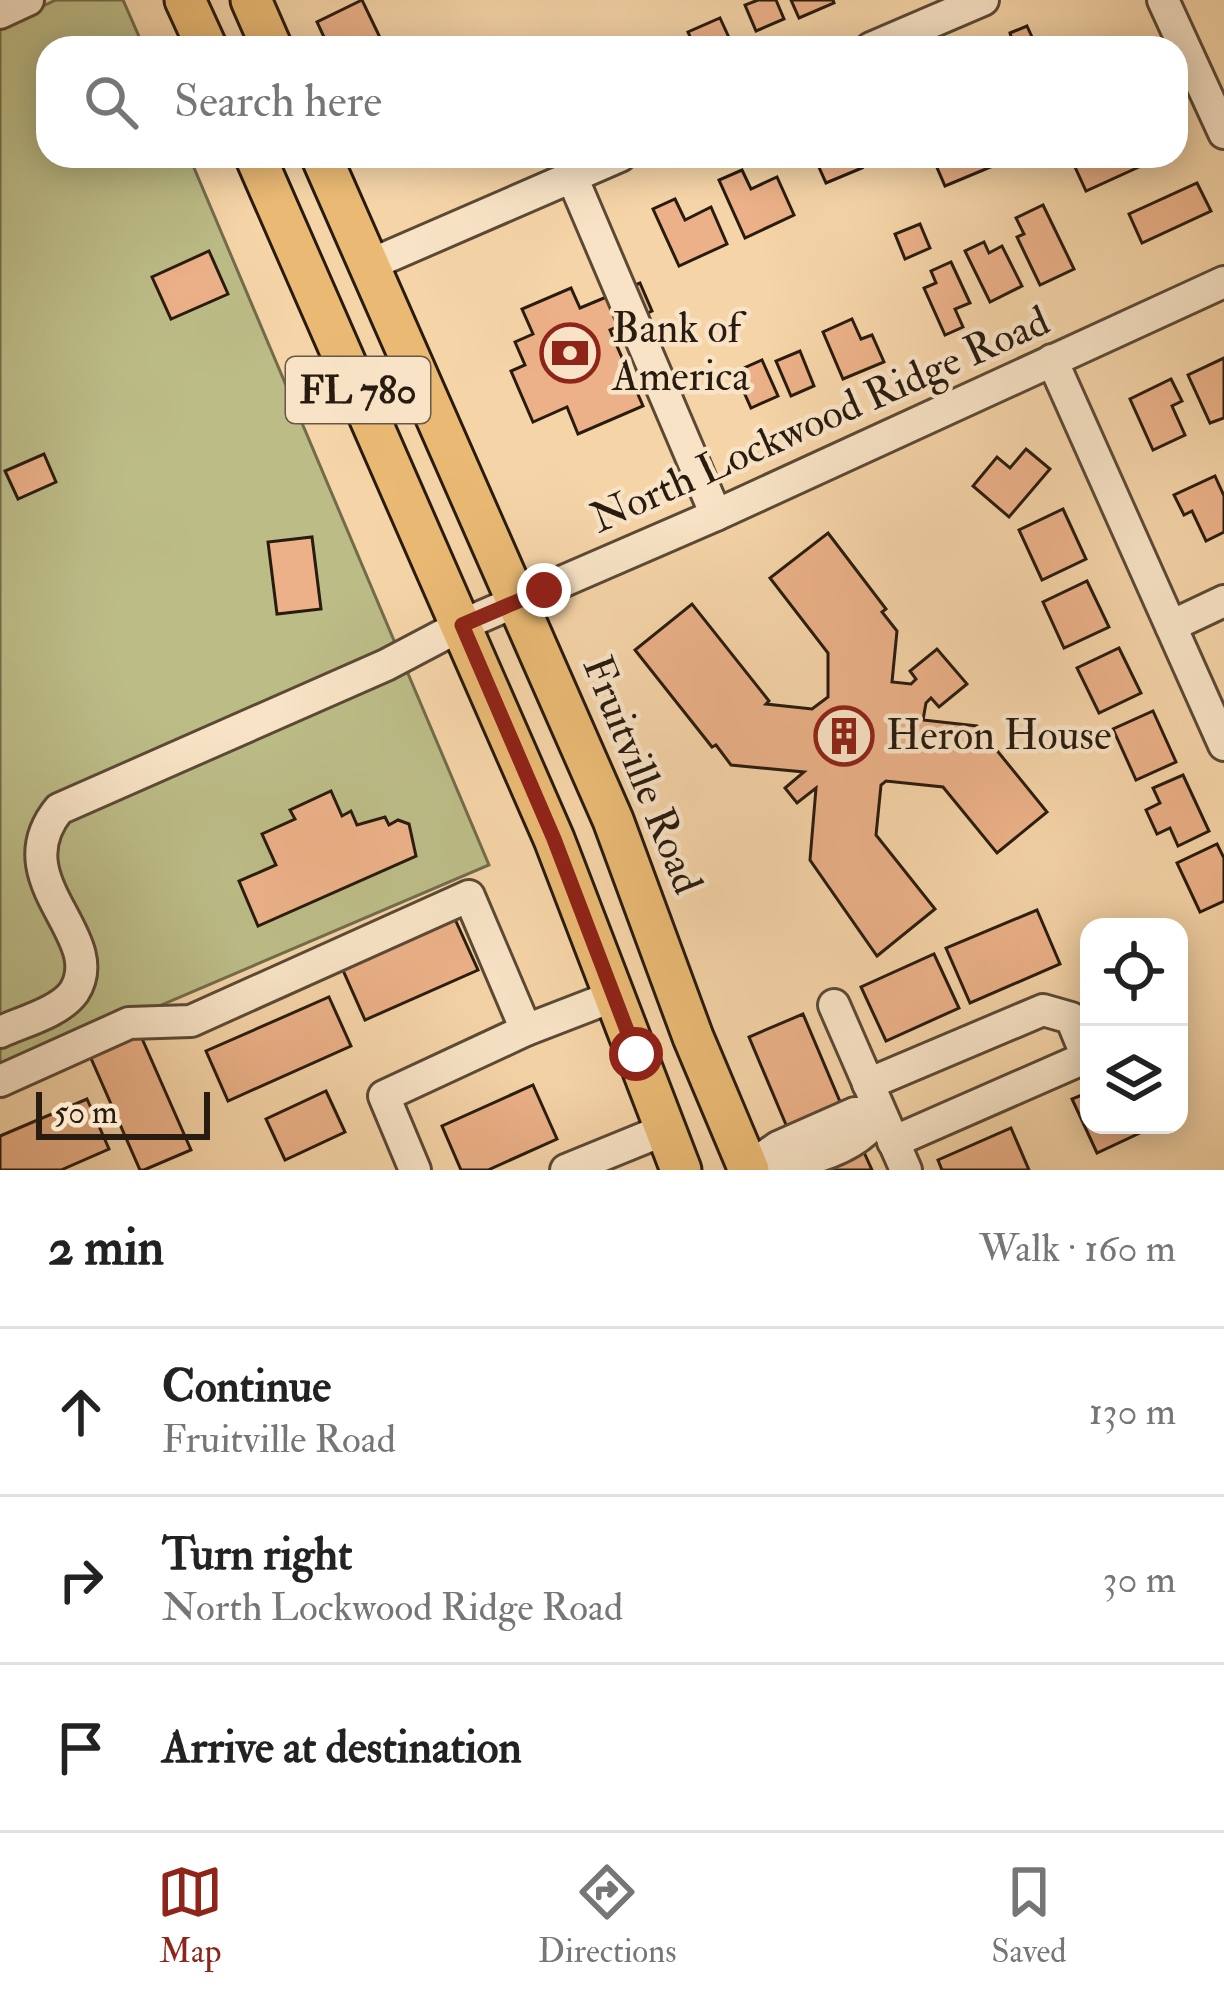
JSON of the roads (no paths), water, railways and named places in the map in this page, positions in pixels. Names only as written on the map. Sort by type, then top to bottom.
[{"type":"main road","points":[[185,0],[202,36]]},
{"type":"main road","points":[[251,0],[267,36]]},
{"type":"main road","name":"FL 780","points":[[260,168],[554,839],[681,1170]]},
{"type":"main road","name":"Fruitville Road","points":[[326,168],[614,820],[693,1036],[748,1169]]},
{"type":"street","points":[[0,13],[27,0]]},
{"type":"street","points":[[899,36],[983,0]]},
{"type":"street","points":[[1163,0],[1180,36]]},
{"type":"street","points":[[1188,55],[1224,133]]},
{"type":"street","points":[[369,265],[591,168]]},
{"type":"street","points":[[572,176],[716,515]]},
{"type":"street","name":"North Lockwood Ridge Road","points":[[0,1032],[58,1006],[74,991],[79,973],[77,948],[39,863],[40,840],[59,809],[1224,282]]},
{"type":"street","points":[[1052,360],[1224,746]]},
{"type":"street","points":[[1171,626],[1224,601]]},
{"type":"street","points":[[0,1081],[129,1023],[191,1021],[469,896],[526,1030]]},
{"type":"street","points":[[415,1170],[384,1096],[526,1030],[614,996]]},
{"type":"street","points":[[834,1005],[887,1127]]},
{"type":"street","points":[[748,1169],[791,1165],[1087,1057],[1070,1018],[1043,1010],[887,1127]]},
{"type":"street","points":[[566,1170],[664,1130]]},
{"type":"place","name":"Bank of America","points":[[570,353]]},
{"type":"place","name":"Heron House","points":[[844,736]]}]
